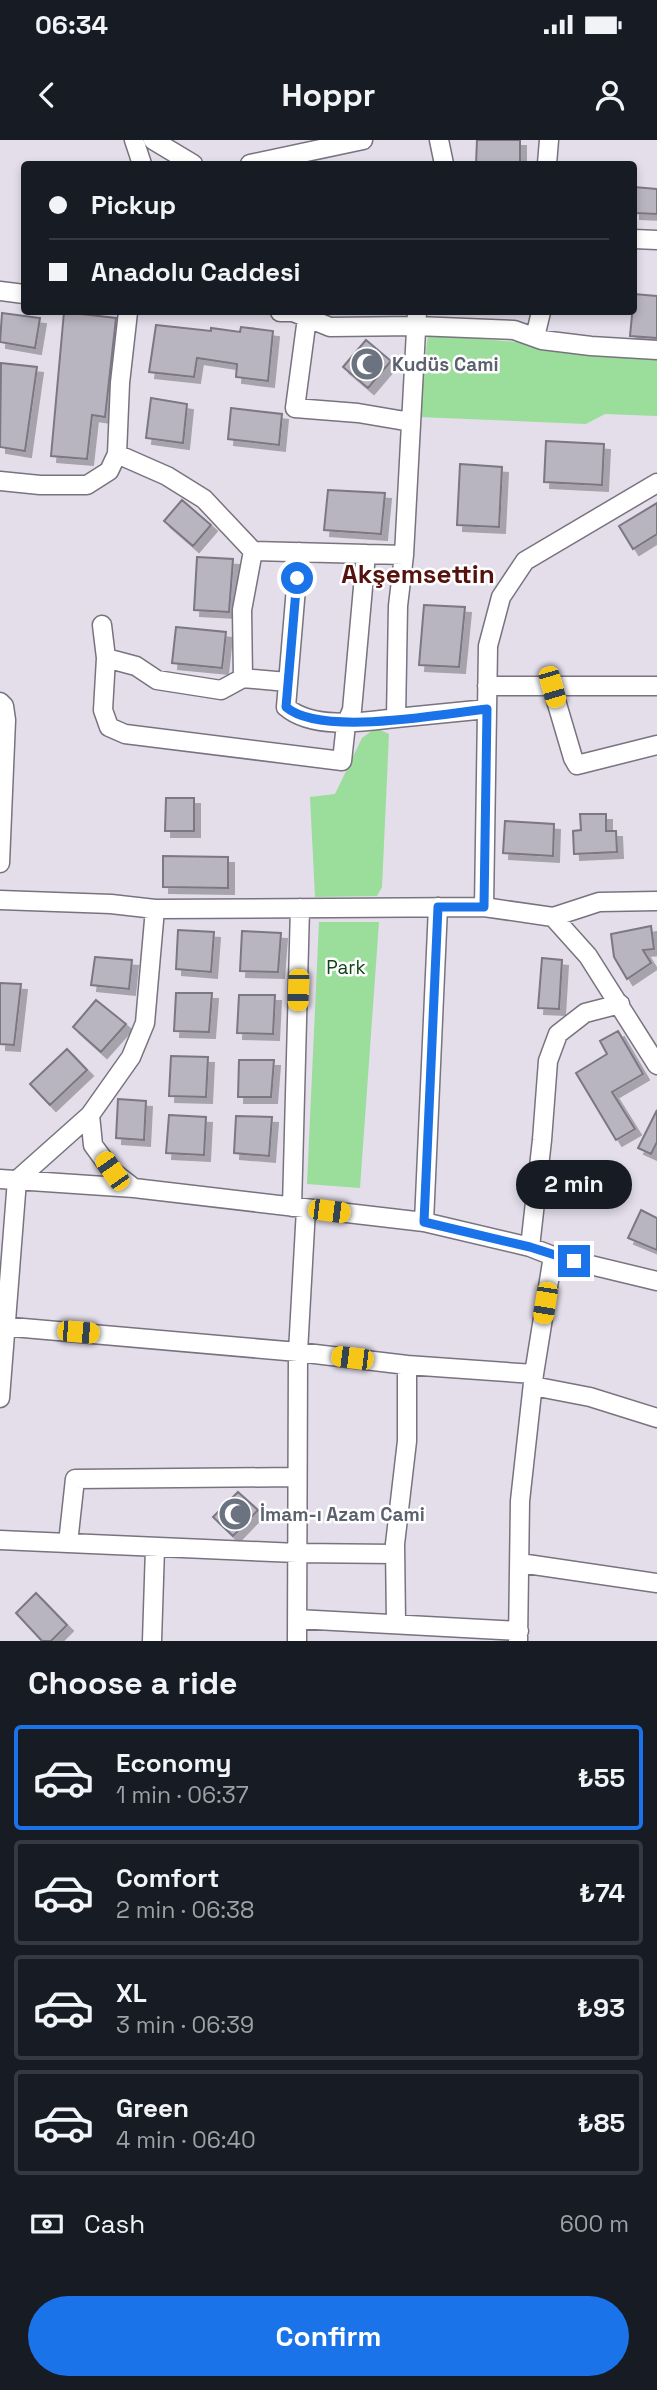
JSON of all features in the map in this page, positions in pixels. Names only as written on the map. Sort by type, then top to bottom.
[{"type":"street","points":[[134,140],[141,161]]},
{"type":"street","points":[[153,140],[188,161]]},
{"type":"street","points":[[264,161],[363,140]]},
{"type":"street","points":[[439,140],[443,161]]},
{"type":"street","points":[[547,161],[549,140]]},
{"type":"street","points":[[637,239],[657,240]]},
{"type":"street","points":[[0,291],[21,294]]},
{"type":"street","points":[[0,481],[40,485],[87,485],[109,471],[117,454],[120,383],[128,315]]},
{"type":"street","points":[[300,315],[330,327],[416,319],[514,330],[535,337],[591,346],[657,350]]},
{"type":"street","points":[[535,337],[540,315]]},
{"type":"street","points":[[307,318],[295,408],[358,413],[411,422]]},
{"type":"street","points":[[397,718],[398,606],[404,555],[416,319]]},
{"type":"street","points":[[117,454],[167,476],[204,499],[253,551],[404,555]]},
{"type":"street","points":[[484,907],[488,646],[500,597],[525,561],[657,483]]},
{"type":"street","points":[[243,678],[243,610],[253,551]]},
{"type":"street","points":[[299,552],[286,707],[296,716],[346,724],[487,709]]},
{"type":"street","points":[[102,625],[106,658],[103,710],[109,727],[125,734],[342,761],[346,724],[352,710],[366,554]]},
{"type":"street","points":[[106,658],[136,666],[157,680],[221,690],[243,678],[287,682]]},
{"type":"street","points":[[487,686],[657,686]]},
{"type":"street","points":[[552,687],[577,765],[657,745]]},
{"type":"street","points":[[0,702],[4,706],[6,720],[0,863]]},
{"type":"street","points":[[0,900],[111,904],[155,909],[484,907],[553,917],[599,902],[657,901]]},
{"type":"street","points":[[424,1222],[438,907]]},
{"type":"street","points":[[297,1641],[300,908]]},
{"type":"street","points":[[0,1398],[8,1180],[90,1115],[131,1057],[145,1023],[155,909]]},
{"type":"street","points":[[553,917],[588,956],[657,1065]]},
{"type":"street","points":[[530,1247],[548,1061],[558,1034],[585,1013],[620,1004]]},
{"type":"street","points":[[90,1115],[93,1145],[112,1171],[134,1188]]},
{"type":"street","points":[[8,1180],[134,1188],[424,1222],[657,1281]]},
{"type":"street","points":[[297,1619],[396,1624],[519,1636],[520,1501],[533,1380],[553,1256]]},
{"type":"street","points":[[3,1326],[298,1352],[533,1380],[657,1418]]},
{"type":"street","points":[[396,1624],[395,1554],[407,1441],[407,1365]]},
{"type":"street","points":[[68,1543],[75,1479],[297,1478]]},
{"type":"street","points":[[0,1540],[155,1548],[395,1554]]},
{"type":"street","points":[[152,1641],[155,1548]]},
{"type":"street","points":[[520,1563],[657,1583]]},
{"type":"green space","points":[[428,334],[657,355],[657,416],[605,414],[586,424],[419,417]]},
{"type":"green space","points":[[376,728],[389,734],[382,887],[377,896],[315,897],[310,797],[335,794],[362,738]]},
{"type":"green space","name":"Park","points":[[319,922],[379,922],[360,1188],[307,1184]]},
{"type":"building","points":[[477,140],[520,140],[520,161],[476,161]]},
{"type":"building","points":[[637,187],[657,189],[657,214],[637,213]]},
{"type":"building","points":[[637,294],[657,296],[657,338],[630,336],[632,315],[637,315]]},
{"type":"building","points":[[2,313],[40,318],[35,348],[0,342]]},
{"type":"building","points":[[64,315],[116,318],[105,417],[92,415],[87,459],[51,456]]},
{"type":"building","points":[[156,325],[211,331],[211,328],[240,332],[241,327],[273,331],[268,381],[236,377],[237,364],[197,358],[194,377],[149,372]]},
{"type":"building","name":"Kudüs Cami","points":[[366,340],[391,361],[368,388],[343,367]]},
{"type":"building","points":[[1,363],[37,367],[25,451],[0,447]]},
{"type":"building","points":[[151,398],[187,404],[183,443],[146,438]]},
{"type":"building","points":[[231,408],[282,414],[279,445],[228,439]]},
{"type":"building","points":[[546,441],[604,444],[602,485],[544,482]]},
{"type":"building","points":[[460,464],[502,467],[499,527],[457,525]]},
{"type":"building","points":[[328,490],[385,493],[381,534],[324,530]]},
{"type":"building","points":[[182,500],[211,525],[193,546],[164,521]]},
{"type":"building","points":[[657,503],[657,534],[633,549],[619,526]]},
{"type":"building","points":[[197,557],[233,559],[229,612],[194,610]]},
{"type":"building","points":[[424,605],[465,607],[459,667],[419,665]]},
{"type":"building","points":[[176,627],[226,632],[222,668],[172,663]]},
{"type":"building","points":[[166,798],[194,798],[194,831],[165,831]]},
{"type":"building","points":[[580,814],[606,814],[606,831],[616,831],[617,852],[574,854],[573,831],[581,830]]},
{"type":"building","points":[[505,821],[554,824],[553,856],[503,853]]},
{"type":"building","points":[[163,856],[228,857],[228,888],[163,887]]},
{"type":"building","points":[[651,926],[654,949],[643,950],[651,963],[627,979],[614,957],[611,934]]},
{"type":"building","points":[[178,930],[214,932],[211,972],[176,969]]},
{"type":"building","points":[[242,931],[281,933],[278,972],[240,971]]},
{"type":"building","points":[[95,957],[132,960],[129,989],[91,985]]},
{"type":"building","points":[[542,958],[562,960],[559,1009],[538,1008]]},
{"type":"building","points":[[0,983],[21,984],[14,1045],[0,1044]]},
{"type":"building","points":[[176,993],[212,993],[209,1032],[174,1031]]},
{"type":"building","points":[[239,995],[275,995],[273,1034],[237,1033]]},
{"type":"building","points":[[96,1000],[126,1024],[101,1052],[73,1027]]},
{"type":"building","points":[[618,1031],[643,1074],[612,1092],[635,1129],[616,1140],[576,1073],[607,1054],[600,1041]]},
{"type":"building","points":[[67,1049],[87,1070],[50,1105],[30,1084]]},
{"type":"building","points":[[171,1056],[208,1057],[206,1097],[169,1096]]},
{"type":"building","points":[[239,1060],[274,1060],[271,1097],[238,1097]]},
{"type":"building","points":[[118,1099],[146,1101],[144,1140],[116,1138]]},
{"type":"building","points":[[657,1110],[657,1142],[651,1154],[638,1148]]},
{"type":"building","points":[[169,1115],[206,1117],[204,1155],[166,1153]]},
{"type":"building","points":[[236,1116],[272,1117],[269,1156],[234,1153]]},
{"type":"building","points":[[641,1210],[657,1218],[657,1250],[628,1238]]},
{"type":"building","name":"İmam-ı Azam Cami","points":[[238,1492],[258,1510],[233,1536],[213,1517]]},
{"type":"building","points":[[36,1593],[67,1625],[51,1641],[42,1641],[16,1613]]},
{"type":"place","name":"Kudüs Cami","points":[[367,364]]},
{"type":"place","name":"İmam-ı Azam Cami","points":[[235,1514]]},
{"type":"district","name":"Akşemsettin","points":[[418,574]]},
{"type":"route","points":[[297,578],[286,707],[296,716],[346,724],[487,709],[484,907],[438,907],[424,1222],[530,1247],[574,1261]]}]
